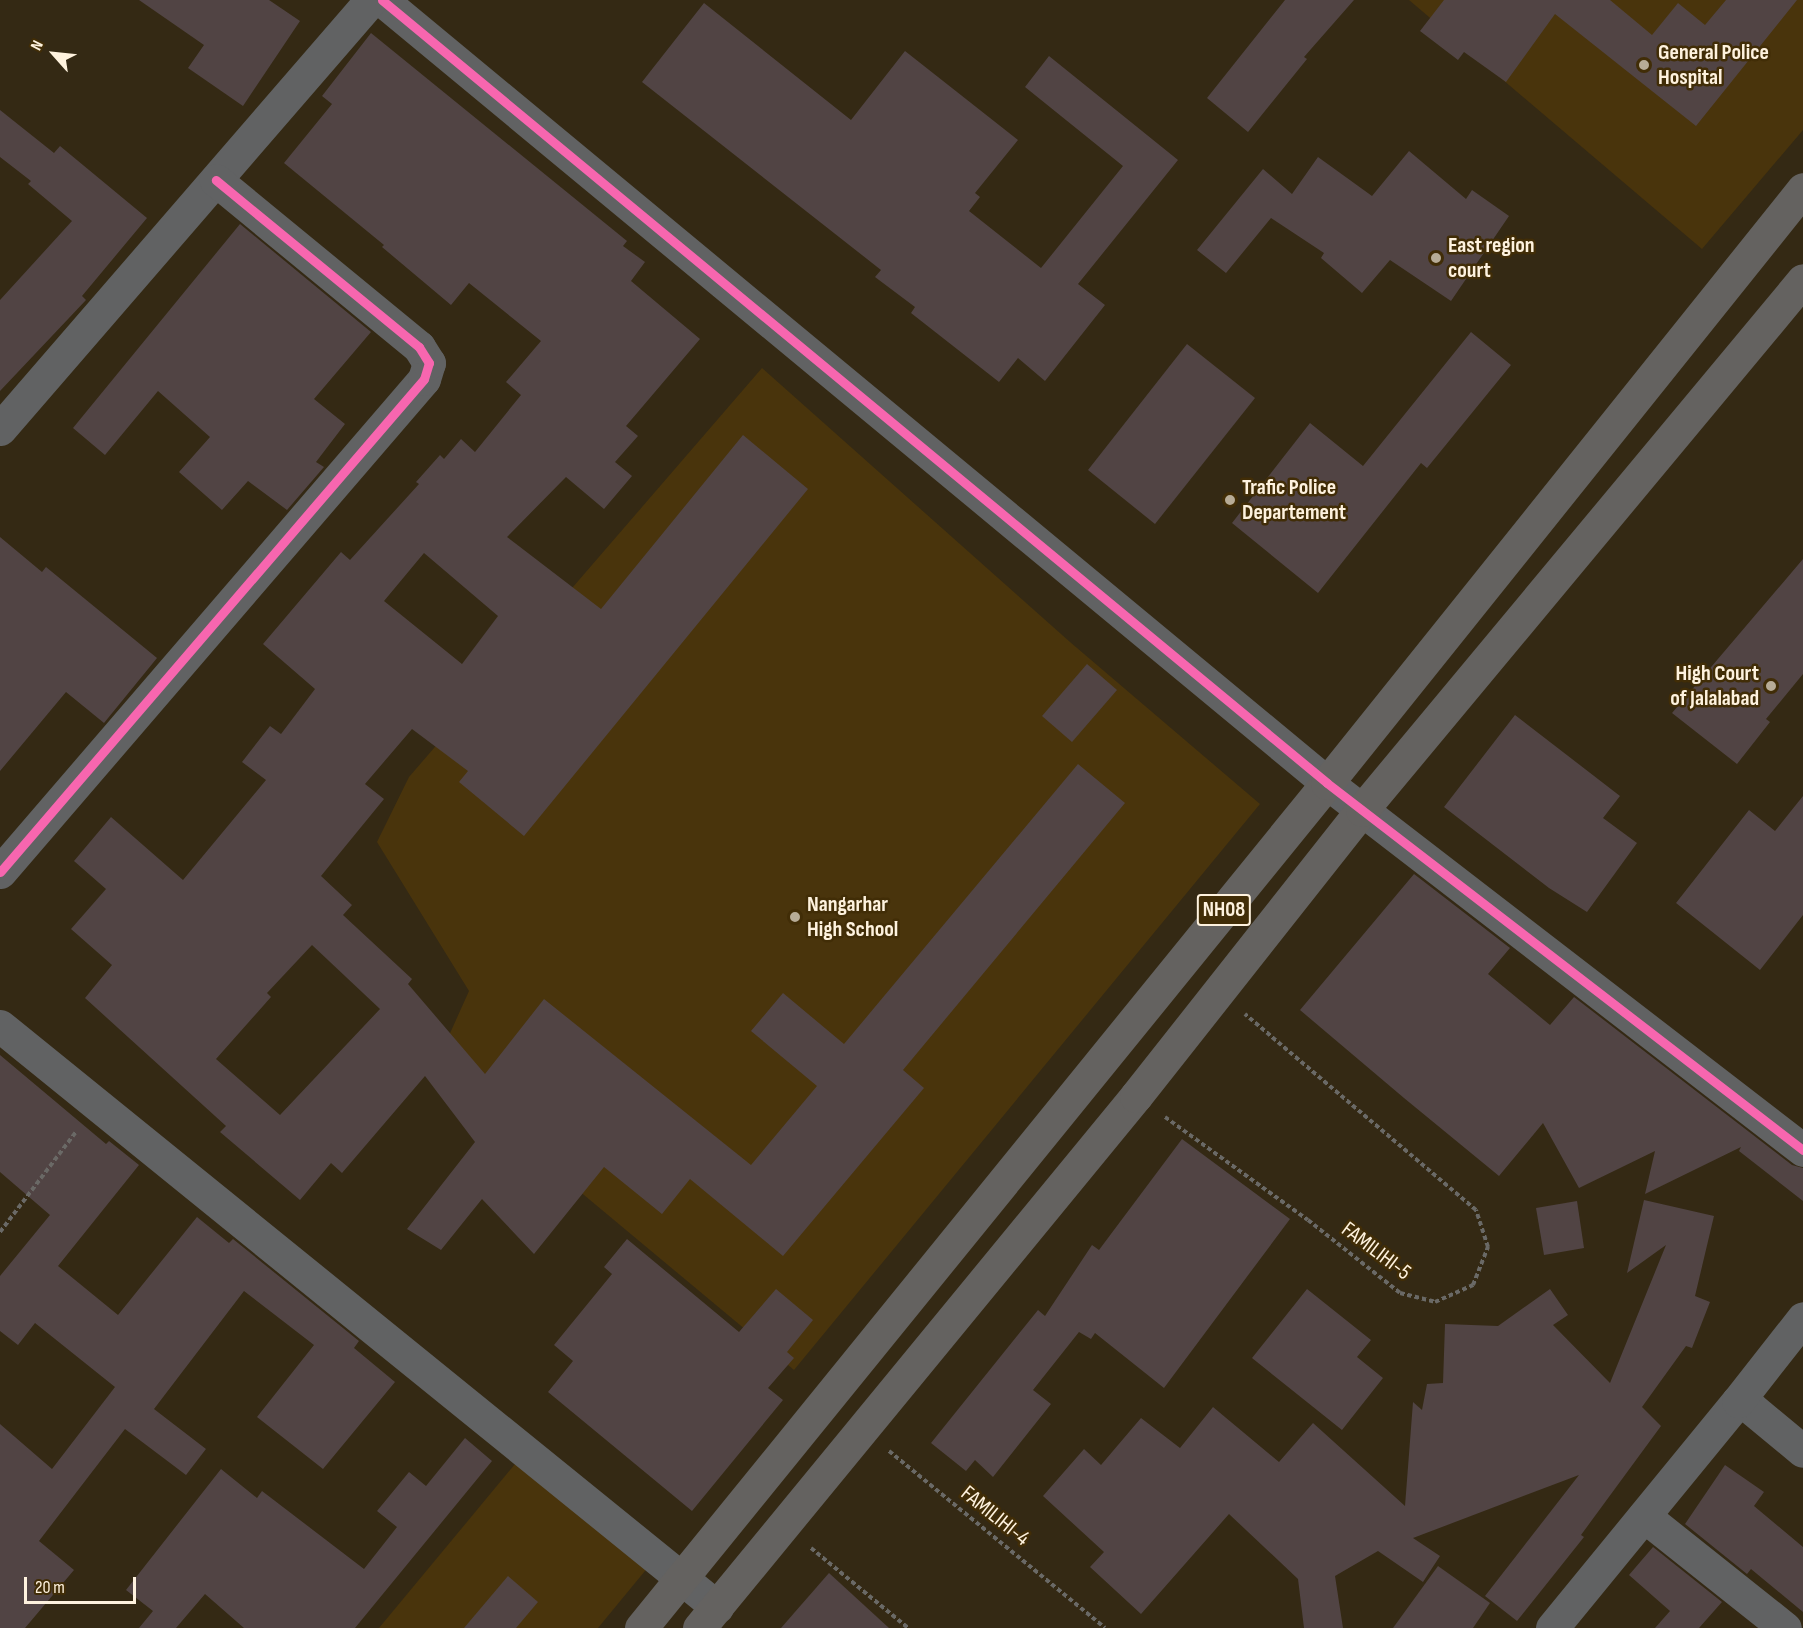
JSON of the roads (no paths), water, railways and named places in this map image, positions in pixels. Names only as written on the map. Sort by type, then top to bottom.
[{"type":"highway","name":"NH08","points":[[641,1628],[1327,783],[1803,189]]},
{"type":"highway","name":"NH08","points":[[708,1617],[1136,1096],[1362,810],[1803,280]]},
{"type":"street","points":[[0,429],[370,0]]},
{"type":"street","points":[[382,0],[1327,783],[1803,1150]]},
{"type":"street","points":[[0,872],[424,379],[429,363],[419,347],[216,180]]},
{"type":"street","points":[[0,1026],[682,1577],[708,1617]]},
{"type":"street","points":[[1552,1628],[1803,1318]]},
{"type":"street","points":[[1738,1401],[1751,1408],[1803,1451]]},
{"type":"street","points":[[1644,1516],[1785,1628]]},
{"type":"place","name":"General Police Hospital","points":[[1644,65]]},
{"type":"place","name":"East region court","points":[[1436,258]]},
{"type":"place","name":"Trafic Police Departement","points":[[1230,500]]},
{"type":"place","name":"High Court of Jalalabad","points":[[1771,686]]},
{"type":"place","name":"Nangarhar High School","points":[[795,917]]}]
